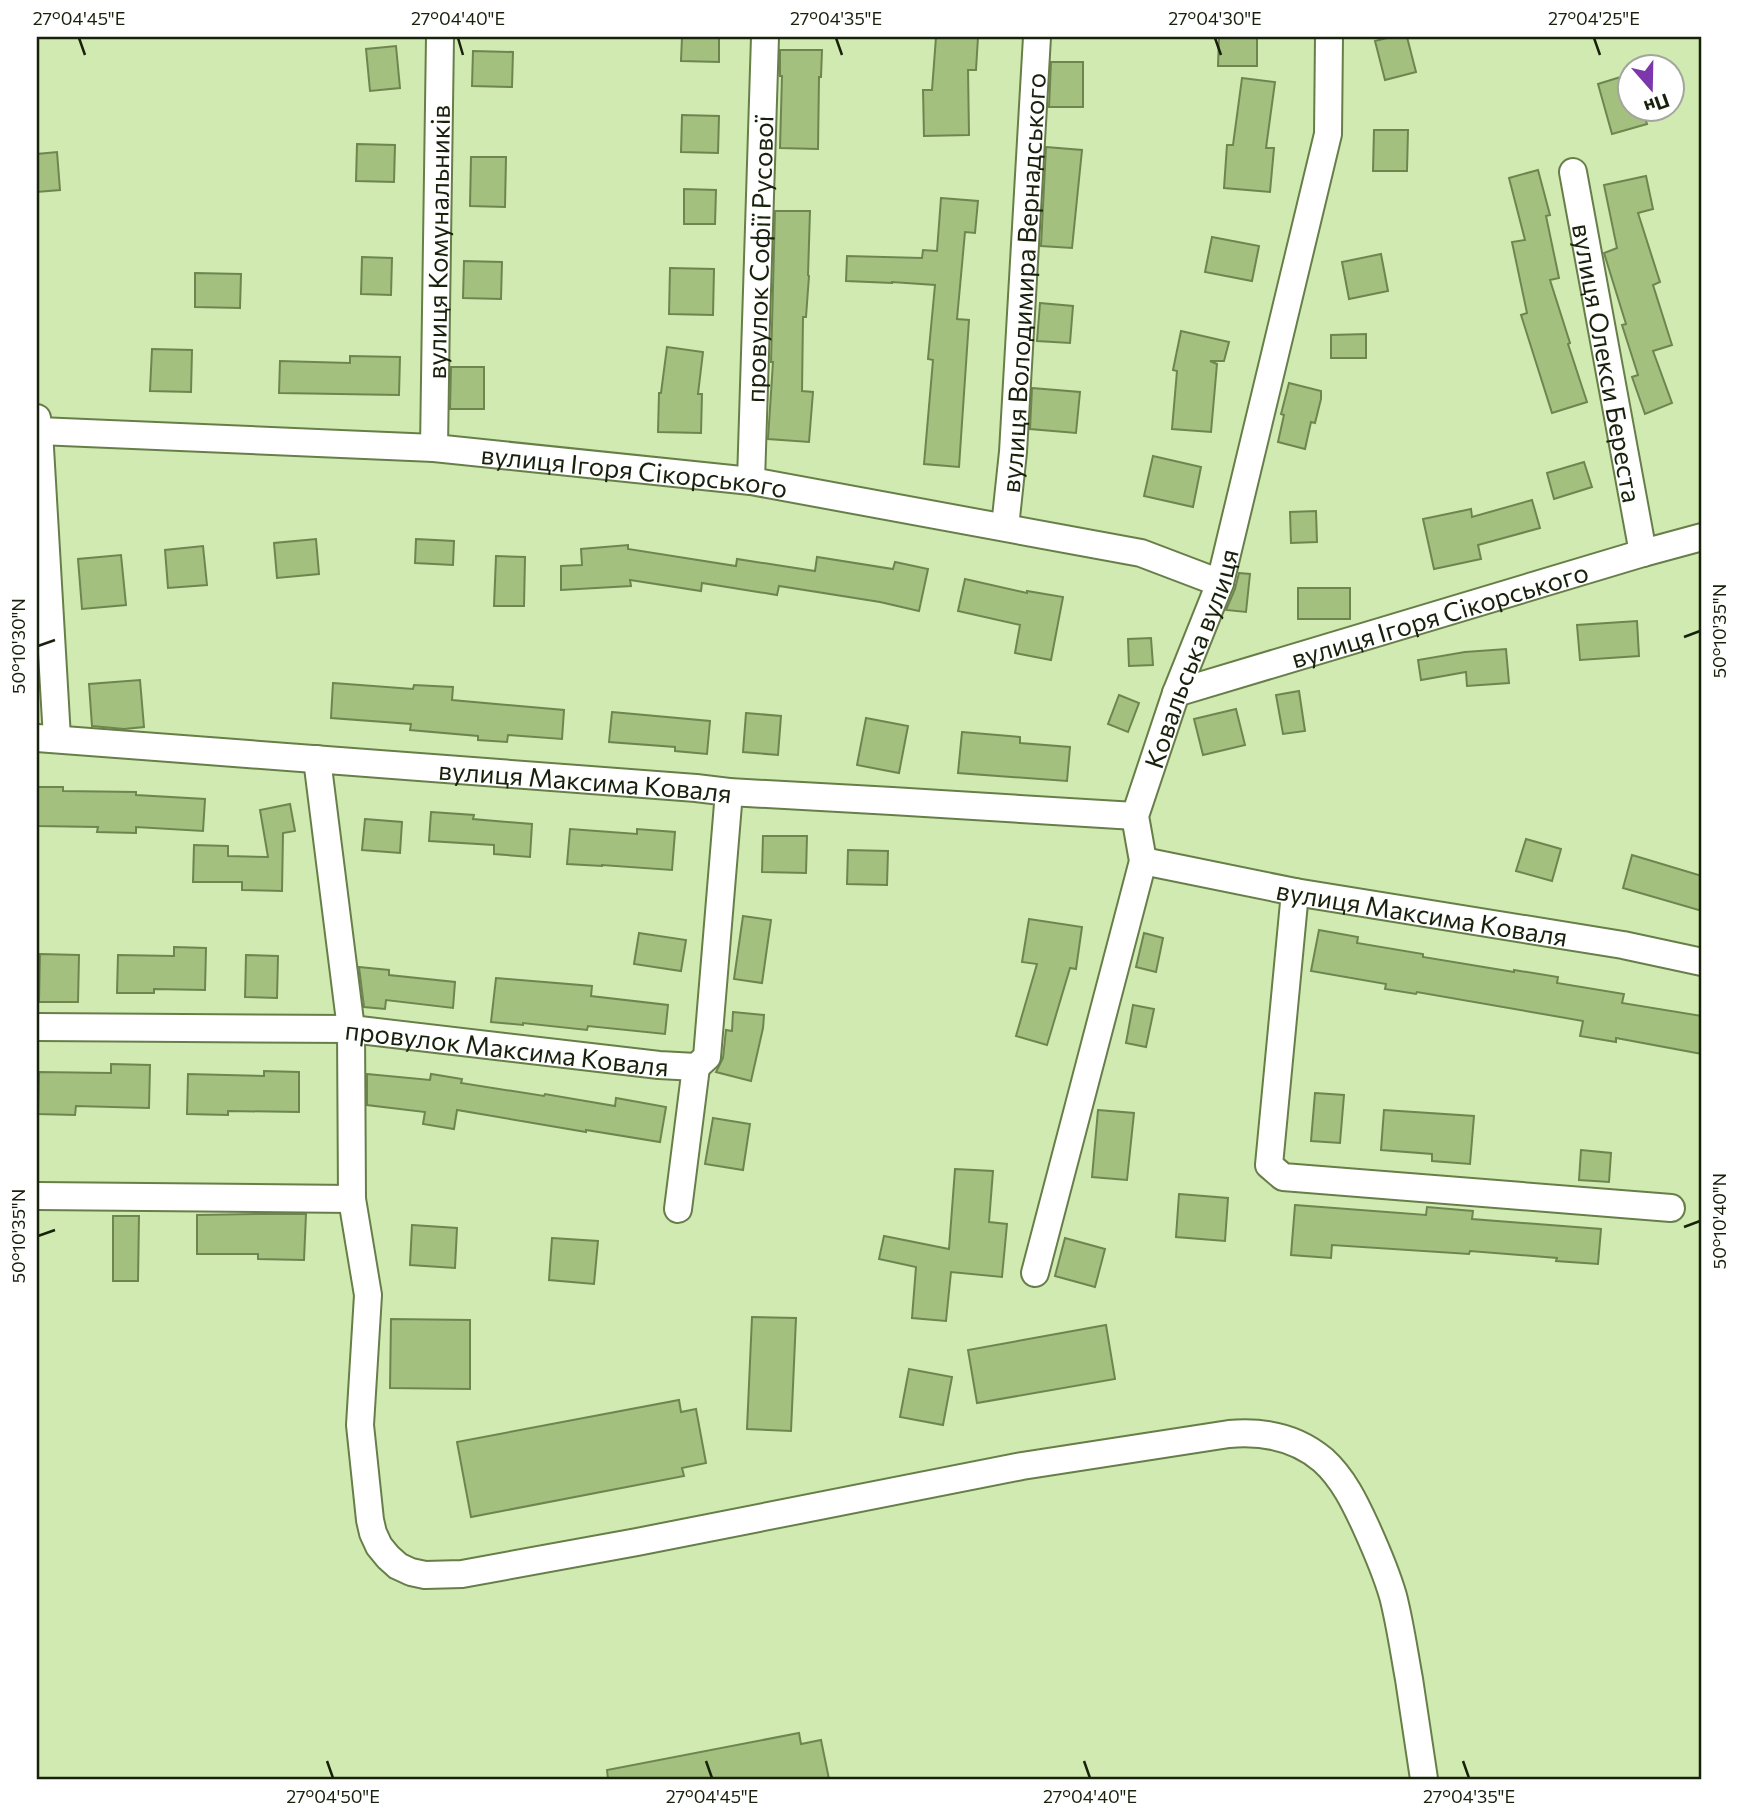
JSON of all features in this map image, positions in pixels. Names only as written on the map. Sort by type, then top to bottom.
[{"type":"street","name":"вулиця Комунальників","points":[[434,448],[440,37]]},
{"type":"street","name":"провулок Софії Русової","points":[[751,481],[765,37]]},
{"type":"street","name":"вулиця Володимира Вернадського","points":[[1005,527],[1013,452],[1037,37]]},
{"type":"street","name":"Ковальська вулиця","points":[[1035,1273],[1143,861],[1135,816],[1176,693],[1220,583],[1328,134],[1329,37]]},
{"type":"street","name":"вулиця Олекси Береста","points":[[1573,172],[1643,553]]},
{"type":"street","name":"вулиця Ігоря Сікорського","points":[[38,424],[434,448],[751,481],[1141,553],[1220,583]]},
{"type":"street","points":[[38,424],[47,738]]},
{"type":"street","name":"вулиця Ігоря Сікорського","points":[[1176,693],[1702,537]]},
{"type":"street","name":"вулиця Максима Коваля","points":[[47,738],[729,792],[1135,816]]},
{"type":"street","points":[[317,759],[351,1029],[352,1199],[368,1295],[359,1425],[373,1534],[388,1557],[405,1569],[425,1575],[462,1573],[637,1542],[1023,1466],[1229,1434],[1269,1434],[1298,1444],[1323,1460],[1337,1475],[1359,1511],[1375,1546],[1392,1595],[1402,1638],[1424,1779]]},
{"type":"street","name":"провулок Максима Коваля","points":[[37,1027],[351,1029],[696,1067],[707,1057],[729,792]]},
{"type":"street","name":"вулиця Максима Коваля","points":[[1143,861],[1295,892],[1623,945],[1702,962]]},
{"type":"street","points":[[1295,892],[1269,1165],[1283,1177],[1671,1208]]},
{"type":"street","points":[[678,1209],[696,1067]]},
{"type":"street","points":[[37,1196],[352,1199]]},
{"type":"building","points":[[682,37],[719,37],[719,62],[681,61]]},
{"type":"building","points":[[936,37],[978,37],[976,70],[968,70],[969,135],[924,136],[923,90],[932,90]]},
{"type":"building","points":[[1219,37],[1257,37],[1257,66],[1218,66]]},
{"type":"building","points":[[1407,37],[1416,72],[1385,80],[1375,41]]},
{"type":"building","points":[[396,46],[400,88],[370,91],[366,49]]},
{"type":"building","points":[[780,50],[822,50],[818,149],[780,148]]},
{"type":"building","points":[[473,51],[513,52],[512,87],[472,86]]},
{"type":"building","points":[[1051,62],[1083,62],[1083,107],[1049,107]]},
{"type":"building","points":[[1242,78],[1275,82],[1266,148],[1274,148],[1270,192],[1224,188],[1227,145],[1233,145]]},
{"type":"building","points":[[1616,78],[1616,122],[1647,124],[1612,134],[1598,84]]},
{"type":"building","points":[[682,115],[719,116],[718,153],[681,152]]},
{"type":"building","points":[[1374,130],[1408,130],[1407,171],[1373,171]]},
{"type":"building","points":[[357,144],[395,145],[394,182],[356,181]]},
{"type":"building","points":[[1046,147],[1082,150],[1072,248],[1041,246]]},
{"type":"building","points":[[57,152],[60,190],[37,192],[37,154]]},
{"type":"building","points":[[471,157],[506,157],[505,207],[470,206]]},
{"type":"building","points":[[1538,170],[1550,215],[1546,216],[1559,278],[1550,280],[1587,402],[1552,413],[1521,315],[1527,313],[1512,242],[1525,240],[1509,178]]},
{"type":"building","points":[[1646,176],[1653,209],[1638,213],[1660,282],[1653,285],[1672,345],[1653,351],[1672,403],[1645,414],[1632,377],[1638,375],[1622,325],[1626,324],[1604,253],[1617,248],[1604,185]]},
{"type":"building","points":[[684,189],[716,190],[715,224],[684,224]]},
{"type":"building","points":[[941,198],[978,201],[975,233],[965,232],[957,319],[969,320],[959,467],[924,464],[933,360],[928,359],[935,285],[846,281],[847,256],[922,258],[923,250],[937,251]]},
{"type":"building","points":[[775,211],[810,211],[809,276],[806,317],[803,317],[802,391],[813,392],[809,442],[768,439],[773,362]]},
{"type":"building","points":[[1212,237],[1259,246],[1252,281],[1205,272]]},
{"type":"building","points":[[1381,254],[1388,291],[1349,299],[1342,262]]},
{"type":"building","points":[[362,257],[392,258],[391,295],[361,294]]},
{"type":"building","points":[[464,261],[502,262],[501,299],[463,298]]},
{"type":"building","points":[[670,268],[714,269],[713,315],[669,314]]},
{"type":"building","points":[[195,273],[241,274],[240,308],[195,307]]},
{"type":"building","points":[[1040,303],[1073,306],[1070,343],[1037,341]]},
{"type":"building","points":[[1181,331],[1229,342],[1224,361],[1210,361],[1217,364],[1211,432],[1172,429],[1177,371],[1173,370]]},
{"type":"building","points":[[1366,334],[1366,358],[1331,358],[1331,335]]},
{"type":"building","points":[[667,347],[703,352],[698,394],[702,394],[701,433],[658,432],[659,393]]},
{"type":"building","points":[[152,349],[192,350],[191,392],[150,391]]},
{"type":"building","points":[[350,356],[400,357],[399,395],[279,393],[280,361],[350,363]]},
{"type":"building","points":[[451,367],[484,367],[484,409],[450,409]]},
{"type":"building","points":[[1289,383],[1321,391],[1315,423],[1311,422],[1305,449],[1278,442],[1284,415],[1281,414]]},
{"type":"building","points":[[1032,388],[1080,392],[1076,433],[1030,429]]},
{"type":"building","points":[[1153,456],[1201,467],[1193,507],[1144,496]]},
{"type":"building","points":[[1584,462],[1592,487],[1554,499],[1547,473]]},
{"type":"building","points":[[1532,500],[1540,528],[1478,545],[1481,559],[1434,569],[1423,519],[1471,509],[1472,517]]},
{"type":"building","points":[[1316,511],[1317,542],[1291,543],[1290,512]]},
{"type":"building","points":[[316,539],[319,574],[277,578],[274,543]]},
{"type":"building","points":[[416,539],[454,541],[453,565],[415,563]]},
{"type":"building","points":[[628,545],[628,549],[736,566],[737,559],[815,571],[817,557],[893,569],[895,562],[928,569],[919,611],[779,586],[777,595],[702,583],[701,591],[630,580],[631,586],[561,590],[561,566],[582,565],[581,549]]},
{"type":"building","points":[[203,546],[207,585],[168,588],[165,550]]},
{"type":"building","points":[[121,555],[126,605],[82,609],[78,559]]},
{"type":"building","points":[[496,556],[525,557],[524,606],[494,606]]},
{"type":"building","points":[[1239,573],[1250,574],[1246,612],[1226,610]]},
{"type":"building","points":[[965,579],[1027,593],[1063,597],[1051,660],[1015,653],[1020,625],[958,611]]},
{"type":"building","points":[[1298,588],[1350,588],[1350,619],[1298,619]]},
{"type":"building","points":[[1637,621],[1639,656],[1580,660],[1577,625]]},
{"type":"building","points":[[1151,638],[1153,665],[1129,666],[1128,639]]},
{"type":"building","points":[[1506,649],[1509,683],[1467,686],[1466,672],[1421,680],[1418,660],[1465,652]]},
{"type":"building","points":[[140,680],[144,727],[124,729],[92,726],[89,684]]},
{"type":"building","points":[[333,683],[413,689],[414,685],[453,687],[452,700],[564,710],[562,739],[508,735],[507,742],[478,740],[478,736],[410,730],[411,724],[331,718]]},
{"type":"building","points":[[1299,691],[1305,731],[1283,734],[1276,695]]},
{"type":"building","points":[[1119,695],[1139,703],[1128,732],[1108,724]]},
{"type":"building","points":[[1236,709],[1245,745],[1203,755],[1194,719]]},
{"type":"building","points":[[612,712],[710,721],[707,754],[675,751],[675,747],[609,742]]},
{"type":"building","points":[[746,713],[781,716],[778,755],[743,752]]},
{"type":"building","points":[[866,718],[908,726],[899,773],[857,765]]},
{"type":"building","points":[[962,732],[1020,737],[1020,743],[1070,747],[1067,781],[958,773]]},
{"type":"building","points":[[37,787],[63,787],[63,791],[136,792],[136,795],[205,799],[203,831],[136,827],[136,833],[97,832],[98,827],[37,826]]},
{"type":"building","points":[[290,804],[295,831],[283,833],[282,891],[242,890],[242,882],[193,882],[194,845],[228,846],[228,856],[268,857],[260,810]]},
{"type":"building","points":[[431,812],[532,824],[530,857],[494,854],[494,845],[429,841]]},
{"type":"building","points":[[365,819],[402,822],[400,853],[362,850]]},
{"type":"building","points":[[570,829],[637,834],[637,829],[675,832],[672,870],[567,864]]},
{"type":"building","points":[[763,836],[807,836],[806,873],[762,872]]},
{"type":"building","points":[[1526,839],[1561,849],[1552,881],[1516,871]]},
{"type":"building","points":[[848,850],[888,851],[887,885],[847,884]]},
{"type":"building","points":[[1632,855],[1702,876],[1702,911],[1623,888]]},
{"type":"building","points":[[743,916],[771,920],[762,983],[734,979]]},
{"type":"building","points":[[1029,919],[1082,927],[1076,969],[1070,968],[1047,1045],[1016,1036],[1037,964],[1022,962]]},
{"type":"building","points":[[1319,930],[1358,937],[1357,943],[1423,954],[1423,957],[1558,977],[1557,983],[1624,994],[1622,1003],[1702,1016],[1702,1054],[1616,1038],[1616,1042],[1580,1036],[1583,1021],[1417,992],[1385,989],[1386,984],[1311,971]]},
{"type":"building","points":[[639,933],[686,940],[681,971],[634,964]]},
{"type":"building","points":[[1144,933],[1163,938],[1156,972],[1136,967]]},
{"type":"building","points":[[174,947],[206,948],[205,990],[154,989],[154,993],[117,993],[118,955],[174,956]]},
{"type":"building","points":[[40,954],[79,955],[78,1002],[39,1002]]},
{"type":"building","points":[[246,955],[278,956],[277,998],[245,997]]},
{"type":"building","points":[[359,967],[389,970],[389,975],[455,982],[453,1008],[386,1000],[385,1009],[364,1007]]},
{"type":"building","points":[[496,978],[592,986],[591,996],[668,1005],[665,1034],[588,1026],[587,1030],[491,1022]]},
{"type":"building","points":[[1133,1005],[1154,1009],[1146,1047],[1126,1043]]},
{"type":"building","points":[[733,1012],[764,1015],[751,1081],[716,1072],[723,1058],[726,1030],[732,1031]]},
{"type":"building","points":[[111,1064],[150,1065],[149,1108],[76,1106],[75,1115],[38,1114],[39,1072],[111,1073]]},
{"type":"building","points":[[264,1071],[299,1072],[299,1112],[228,1111],[228,1115],[187,1114],[188,1074],[264,1076]]},
{"type":"building","points":[[367,1074],[430,1080],[431,1074],[462,1079],[461,1083],[615,1106],[616,1098],[666,1107],[660,1142],[457,1110],[454,1129],[423,1124],[425,1112],[367,1105]]},
{"type":"building","points":[[1315,1093],[1344,1095],[1340,1143],[1311,1141]]},
{"type":"building","points":[[1098,1110],[1134,1113],[1127,1180],[1092,1177]]},
{"type":"building","points":[[1384,1110],[1474,1116],[1470,1164],[1432,1161],[1432,1154],[1381,1150]]},
{"type":"building","points":[[713,1118],[750,1124],[743,1170],[705,1164]]},
{"type":"building","points":[[1581,1150],[1611,1153],[1609,1182],[1579,1180]]},
{"type":"building","points":[[955,1169],[993,1171],[989,1222],[1007,1224],[1002,1277],[951,1272],[946,1321],[912,1318],[916,1267],[879,1259],[884,1236],[949,1249]]},
{"type":"building","points":[[1179,1194],[1228,1198],[1225,1241],[1176,1237]]},
{"type":"building","points":[[1295,1205],[1426,1215],[1427,1207],[1473,1211],[1472,1219],[1601,1229],[1598,1264],[1470,1251],[1469,1254],[1332,1245],[1331,1258],[1291,1255]]},
{"type":"building","points":[[306,1214],[304,1260],[258,1259],[258,1254],[197,1254],[197,1215]]},
{"type":"building","points":[[113,1216],[139,1216],[138,1281],[113,1281]]},
{"type":"building","points":[[412,1225],[457,1228],[455,1268],[410,1265]]},
{"type":"building","points":[[552,1238],[598,1241],[594,1284],[549,1280]]},
{"type":"building","points":[[1065,1238],[1105,1249],[1095,1287],[1055,1276]]},
{"type":"building","points":[[752,1317],[796,1318],[791,1431],[747,1429]]},
{"type":"building","points":[[391,1319],[470,1320],[470,1389],[390,1388]]},
{"type":"building","points":[[1106,1325],[1115,1379],[977,1403],[968,1350]]},
{"type":"building","points":[[909,1369],[952,1377],[943,1425],[900,1417]]},
{"type":"building","points":[[679,1400],[681,1412],[696,1409],[706,1463],[682,1468],[684,1476],[471,1517],[457,1442]]},
{"type":"building","points":[[799,1733],[801,1744],[821,1740],[829,1779],[608,1779],[607,1770]]}]
